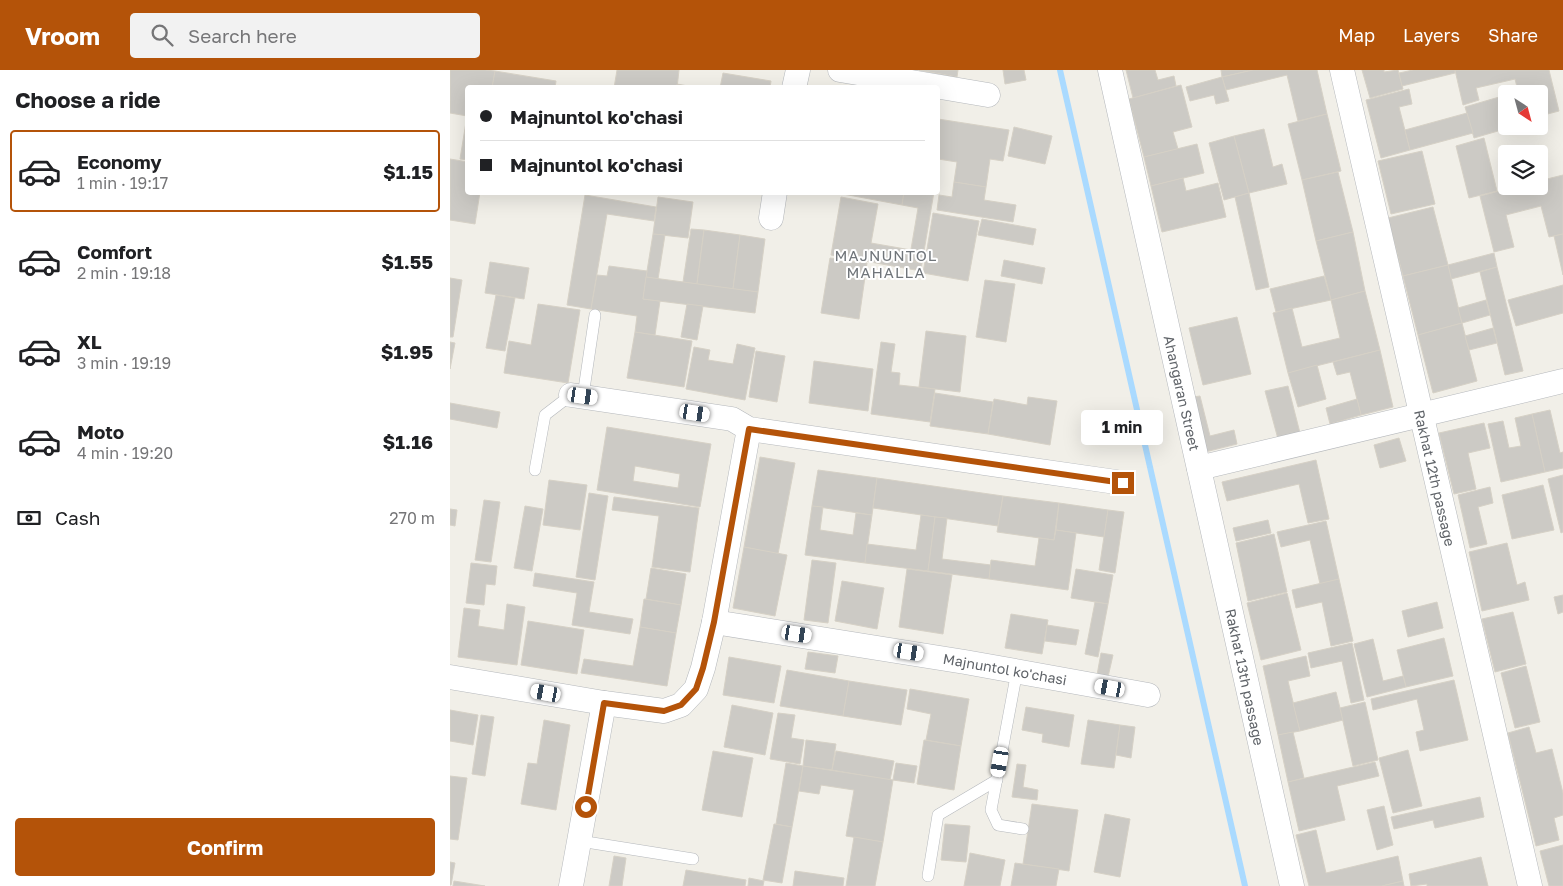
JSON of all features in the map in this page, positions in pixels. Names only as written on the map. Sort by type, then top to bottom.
[{"type":"street","points":[[795,85],[798,70]]},
{"type":"street","points":[[840,70],[929,85]]},
{"type":"street","name":"Ahangaran Street","points":[[1110,70],[1199,468],[1563,380]]},
{"type":"street","name":"Rakhat 12th passage","points":[[1342,70],[1530,886]]},
{"type":"street","points":[[940,87],[988,95]]},
{"type":"street","points":[[771,218],[775,195]]},
{"type":"street","points":[[577,395],[732,419],[749,429],[1123,483]]},
{"type":"street","points":[[450,676],[604,703],[664,711],[681,705],[696,689],[703,668],[714,622],[749,429]]},
{"type":"street","name":"Rakhat 13th passage","points":[[1199,468],[1292,886]]},
{"type":"street","name":"Majnuntol ko'chasi","points":[[714,622],[1017,671],[1148,695]]},
{"type":"street","points":[[571,886],[604,703]]},
{"type":"lane","points":[[535,470],[545,416],[577,395],[595,315]]},
{"type":"lane","points":[[1017,671],[991,810],[998,825],[1023,829]]},
{"type":"lane","points":[[928,876],[938,815],[997,780]]},
{"type":"lane","points":[[580,842],[693,859]]},
{"type":"building","points":[[450,70],[495,71],[493,85],[465,85],[465,116],[450,113]]},
{"type":"building","points":[[617,70],[679,70],[677,85],[614,85]]},
{"type":"building","points":[[919,70],[958,70],[957,77]]},
{"type":"building","points":[[1003,70],[1024,70],[1026,80],[1005,84]]},
{"type":"building","points":[[1126,70],[1155,70],[1158,80],[1174,76],[1176,86],[1133,98]]},
{"type":"building","points":[[1221,70],[1253,70],[1222,77]]},
{"type":"building","points":[[1253,70],[1317,70],[1327,114],[1298,121],[1287,75],[1226,90],[1222,77]]},
{"type":"building","points":[[1362,70],[1384,70],[1384,72],[1398,70],[1403,89],[1370,98]]},
{"type":"building","points":[[1413,70],[1455,70],[1455,73],[1402,86],[1399,73]]},
{"type":"building","points":[[1455,70],[1549,70],[1559,111],[1548,114],[1548,85],[1516,85],[1515,79],[1476,88],[1479,100],[1463,105]]},
{"type":"building","points":[[495,71],[556,81],[555,85],[493,85]]},
{"type":"building","points":[[723,73],[771,81],[770,85],[721,85]]},
{"type":"building","points":[[1222,77],[1229,101],[1216,104],[1214,95],[1190,101],[1186,87]]},
{"type":"building","points":[[1181,85],[1192,127],[1173,132],[1178,149],[1144,157],[1129,99]]},
{"type":"building","points":[[1409,89],[1412,104],[1399,107],[1410,150],[1381,158],[1366,100]]},
{"type":"building","points":[[1498,97],[1498,131],[1474,138],[1465,107]]},
{"type":"building","points":[[1467,113],[1473,133],[1410,150],[1405,130]]},
{"type":"building","points":[[1327,114],[1341,171],[1302,180],[1288,124]]},
{"type":"building","points":[[940,119],[1009,130],[1003,161],[990,159],[986,187],[954,182],[957,162],[940,159]]},
{"type":"building","points":[[1014,127],[1052,136],[1045,164],[1008,156]]},
{"type":"building","points":[[465,128],[465,160],[460,159]]},
{"type":"building","points":[[1264,129],[1273,167],[1282,164],[1287,184],[1249,193],[1234,136]]},
{"type":"building","points":[[1234,136],[1249,193],[1224,200],[1209,143]]},
{"type":"building","points":[[1484,138],[1497,191],[1469,198],[1456,146]]},
{"type":"building","points":[[1197,144],[1204,173],[1151,186],[1144,157]]},
{"type":"building","points":[[1422,151],[1435,204],[1391,214],[1378,161]]},
{"type":"building","points":[[450,159],[465,162],[465,195],[480,195],[475,224],[450,220]]},
{"type":"building","points":[[1338,172],[1353,232],[1316,241],[1302,180]]},
{"type":"building","points":[[1563,175],[1563,234],[1549,237],[1541,206],[1506,215],[1514,247],[1494,252],[1480,196],[1498,191],[1498,195],[1548,195],[1548,179]]},
{"type":"building","points":[[1183,178],[1186,191],[1218,183],[1226,217],[1162,232],[1151,186]]},
{"type":"building","points":[[954,182],[986,187],[984,200],[1016,205],[1013,222],[937,210],[939,195],[952,197]]},
{"type":"building","points":[[1249,193],[1269,287],[1256,290],[1235,197]]},
{"type":"building","points":[[585,195],[656,207],[654,221],[607,214],[591,309],[567,305]]},
{"type":"building","points":[[848,195],[904,195],[902,205]]},
{"type":"building","points":[[904,195],[933,195],[922,263],[909,261],[918,208],[902,205]]},
{"type":"building","points":[[658,197],[693,202],[688,238],[653,234]]},
{"type":"building","points":[[841,197],[878,204],[871,243],[911,250],[909,261],[922,263],[921,271],[831,255]]},
{"type":"building","points":[[1433,207],[1448,265],[1403,276],[1388,218]]},
{"type":"building","points":[[933,213],[979,221],[968,281],[923,273]]},
{"type":"building","points":[[982,219],[1036,229],[1033,245],[978,235]]},
{"type":"building","points":[[691,229],[704,230],[697,284],[683,282]]},
{"type":"building","points":[[704,230],[740,235],[733,289],[697,284]]},
{"type":"building","points":[[1353,232],[1365,291],[1331,300],[1316,241]]},
{"type":"building","points":[[653,234],[665,235],[658,279],[646,277]]},
{"type":"building","points":[[1563,234],[1563,275],[1554,236]]},
{"type":"building","points":[[740,235],[765,239],[758,292],[733,289]]},
{"type":"building","points":[[1494,253],[1497,267],[1451,279],[1448,265]]},
{"type":"building","points":[[830,258],[867,263],[859,319],[821,313]]},
{"type":"building","points":[[1004,260],[1045,268],[1042,284],[1001,276]]},
{"type":"building","points":[[490,262],[529,268],[524,299],[485,293]]},
{"type":"building","points":[[1448,265],[1462,323],[1418,335],[1403,276]]},
{"type":"building","points":[[609,266],[647,271],[643,299],[660,301],[655,335],[635,332],[637,316],[591,309],[597,275],[607,276]]},
{"type":"building","points":[[1497,267],[1523,371],[1505,375],[1480,272]]},
{"type":"building","points":[[1324,276],[1331,300],[1276,312],[1270,289]]},
{"type":"building","points":[[646,277],[758,292],[755,313],[643,299]]},
{"type":"building","points":[[450,278],[462,280],[453,337],[450,337]]},
{"type":"building","points":[[985,280],[1015,284],[1006,342],[976,337]]},
{"type":"building","points":[[1563,285],[1563,313],[1516,326],[1508,300]]},
{"type":"building","points":[[1365,291],[1380,350],[1288,373],[1273,313],[1292,308],[1302,347],[1340,338],[1331,300]]},
{"type":"building","points":[[496,295],[515,298],[505,351],[486,348]]},
{"type":"building","points":[[1486,300],[1490,315],[1462,323],[1458,308]]},
{"type":"building","points":[[538,304],[580,310],[568,383],[504,373],[509,341],[531,345]]},
{"type":"building","points":[[687,304],[703,306],[697,340],[681,337]]},
{"type":"building","points":[[1237,317],[1251,374],[1203,385],[1189,328]]},
{"type":"building","points":[[1462,323],[1477,381],[1433,393],[1418,335]]},
{"type":"building","points":[[1493,328],[1497,343],[1469,350],[1465,336]]},
{"type":"building","points":[[926,331],[966,336],[960,392],[919,387]]},
{"type":"building","points":[[635,332],[692,341],[684,387],[627,378]]},
{"type":"building","points":[[450,342],[455,343],[450,369]]},
{"type":"building","points":[[881,342],[895,344],[891,372],[900,373],[899,385],[935,389],[930,422],[871,414]]},
{"type":"building","points":[[737,344],[755,348],[745,400],[686,389],[694,347],[710,350],[708,360],[733,364]]},
{"type":"building","points":[[1380,350],[1393,407],[1361,415],[1350,372],[1337,375],[1333,362]]},
{"type":"building","points":[[756,351],[785,356],[777,402],[749,397]]},
{"type":"building","points":[[814,361],[873,369],[868,411],[809,403]]},
{"type":"building","points":[[1317,365],[1326,399],[1298,407],[1288,373]]},
{"type":"building","points":[[1288,386],[1300,433],[1278,439],[1265,391]]},
{"type":"building","points":[[935,393],[993,402],[988,434],[930,426]]},
{"type":"building","points":[[1200,396],[1210,436],[1234,430],[1237,444],[1205,452],[1193,397]]},
{"type":"building","points":[[1028,397],[1057,401],[1050,445],[988,434],[994,399],[1027,405]]},
{"type":"building","points":[[1357,399],[1361,415],[1330,424],[1326,408]]},
{"type":"building","points":[[450,403],[500,412],[497,428],[450,419]]},
{"type":"building","points":[[1550,410],[1560,453],[1563,452],[1563,468],[1545,472],[1532,414]]},
{"type":"building","points":[[1532,414],[1545,472],[1501,482],[1488,424],[1503,421],[1509,448],[1521,446],[1515,418]]},
{"type":"building","points":[[1484,423],[1490,448],[1468,453],[1476,489],[1454,494],[1439,433]]},
{"type":"building","points":[[607,427],[711,444],[700,507],[597,490]],"holes":[[[635,466],[680,474],[678,488],[633,481]]]},
{"type":"building","points":[[1399,438],[1406,461],[1380,468],[1374,445]]},
{"type":"building","points":[[760,457],[795,463],[778,554],[744,547]]},
{"type":"building","points":[[1316,460],[1329,519],[1308,523],[1299,484],[1227,501],[1222,482]]},
{"type":"building","points":[[818,470],[877,478],[872,515],[812,506]]},
{"type":"building","points":[[1563,475],[1563,532],[1561,533],[1548,479]]},
{"type":"building","points":[[877,478],[1003,496],[998,526],[873,508]]},
{"type":"building","points":[[549,480],[587,485],[580,530],[543,525]]},
{"type":"building","points":[[1543,485],[1554,530],[1512,539],[1502,495]]},
{"type":"building","points":[[1490,487],[1493,503],[1478,507],[1487,544],[1470,548],[1458,495]]},
{"type":"building","points":[[589,493],[608,496],[595,580],[576,577]]},
{"type":"building","points":[[1003,496],[1059,503],[1054,540],[997,532]]},
{"type":"building","points":[[614,497],[699,508],[690,572],[652,567],[659,516],[612,510]]},
{"type":"building","points":[[484,500],[500,502],[491,562],[475,560]]},
{"type":"building","points":[[1059,503],[1108,510],[1104,537],[1056,530]]},
{"type":"building","points":[[525,506],[543,509],[532,571],[514,568]]},
{"type":"building","points":[[812,506],[823,507],[820,530],[853,535],[856,513],[872,515],[865,563],[805,555]]},
{"type":"building","points":[[450,509],[457,510],[455,526],[450,525]]},
{"type":"building","points":[[1108,510],[1124,512],[1115,573],[1099,570]]},
{"type":"building","points":[[921,515],[935,517],[928,571],[865,563],[867,544],[916,550]]},
{"type":"building","points":[[935,517],[947,518],[942,559],[991,565],[989,579],[928,571]]},
{"type":"building","points":[[1268,520],[1271,533],[1236,541],[1233,528]]},
{"type":"building","points":[[1326,521],[1339,579],[1320,584],[1310,540],[1281,547],[1277,532]]},
{"type":"building","points":[[1056,530],[1076,533],[1068,590],[989,579],[991,560],[1035,566],[1039,538],[1054,540]]},
{"type":"building","points":[[1274,534],[1287,592],[1248,601],[1236,543]]},
{"type":"building","points":[[1507,543],[1517,585],[1525,582],[1529,600],[1482,611],[1469,552]]},
{"type":"building","points":[[744,547],[787,555],[775,616],[733,608]]},
{"type":"building","points":[[812,560],[836,563],[828,623],[804,620]]},
{"type":"building","points":[[471,563],[497,566],[495,585],[486,584],[484,605],[466,603]]},
{"type":"building","points":[[651,568],[686,574],[681,605],[646,599]]},
{"type":"building","points":[[907,569],[952,575],[943,634],[899,627]]},
{"type":"building","points":[[1076,569],[1113,575],[1108,604],[1071,598]]},
{"type":"building","points":[[535,573],[594,582],[589,612],[633,619],[630,634],[572,625],[577,593],[533,586]]},
{"type":"building","points":[[1339,579],[1353,641],[1331,646],[1322,602],[1296,608],[1292,590]]},
{"type":"building","points":[[842,581],[884,588],[877,629],[835,621]]},
{"type":"building","points":[[1287,593],[1301,650],[1261,660],[1247,603]]},
{"type":"building","points":[[1563,595],[1563,612],[1558,614],[1554,597]]},
{"type":"building","points":[[644,599],[681,605],[676,633],[640,627]]},
{"type":"building","points":[[1095,602],[1108,604],[1098,657],[1085,654]]},
{"type":"building","points":[[1437,602],[1443,628],[1408,637],[1402,611]]},
{"type":"building","points":[[507,604],[525,607],[517,665],[458,657],[464,608],[480,610],[478,626],[504,630]]},
{"type":"building","points":[[1513,612],[1526,664],[1495,672],[1482,619]]},
{"type":"building","points":[[1011,614],[1048,620],[1042,654],[1005,648]]},
{"type":"building","points":[[528,621],[584,630],[577,674],[521,665]]},
{"type":"building","points":[[1047,625],[1079,630],[1076,645],[1045,641]]},
{"type":"building","points":[[640,627],[676,633],[667,686],[581,673],[584,659],[633,666]]},
{"type":"building","points":[[1444,638],[1453,676],[1406,687],[1397,650]]},
{"type":"building","points":[[1373,639],[1383,681],[1403,676],[1406,687],[1367,697],[1354,644]]},
{"type":"building","points":[[1352,643],[1364,700],[1351,703],[1342,661],[1311,668],[1308,653]]},
{"type":"building","points":[[808,652],[838,656],[835,673],[805,669]]},
{"type":"building","points":[[1101,653],[1113,655],[1108,677],[1097,675]]},
{"type":"building","points":[[1306,656],[1310,676],[1288,681],[1300,731],[1278,735],[1263,666]]},
{"type":"building","points":[[729,657],[781,666],[774,703],[723,695]]},
{"type":"building","points":[[1526,666],[1540,722],[1515,728],[1501,673]]},
{"type":"building","points":[[787,670],[849,681],[843,716],[780,706]]},
{"type":"building","points":[[1454,680],[1468,740],[1420,751],[1416,732],[1424,730],[1417,699],[1373,710],[1371,699]]},
{"type":"building","points":[[849,681],[907,690],[901,725],[843,716]]},
{"type":"building","points":[[910,689],[969,699],[961,746],[926,740],[931,714],[907,709]]},
{"type":"building","points":[[1336,692],[1343,720],[1300,731],[1293,703]]},
{"type":"building","points":[[1365,702],[1378,760],[1353,766],[1340,708]]},
{"type":"building","points":[[732,705],[773,713],[765,755],[724,747]]},
{"type":"building","points":[[1026,707],[1074,715],[1069,747],[1042,742],[1043,734],[1022,730]]},
{"type":"building","points":[[450,710],[478,715],[473,745],[450,741]]},
{"type":"building","points":[[778,713],[795,715],[791,738],[804,740],[800,764],[770,759]]},
{"type":"building","points":[[481,715],[494,717],[485,776],[472,774]]},
{"type":"building","points":[[544,720],[570,725],[556,810],[521,804],[528,763],[537,764]]},
{"type":"building","points":[[1088,720],[1120,725],[1114,768],[1081,764]]},
{"type":"building","points":[[1120,725],[1135,727],[1131,758],[1116,755]]},
{"type":"building","points":[[1529,727],[1536,753],[1552,749],[1563,793],[1563,815],[1554,818],[1559,840],[1536,846],[1508,733]]},
{"type":"building","points":[[1293,732],[1304,778],[1288,782],[1278,735]]},
{"type":"building","points":[[806,740],[836,744],[832,770],[803,766]]},
{"type":"building","points":[[924,740],[961,746],[954,790],[917,784]]},
{"type":"building","points":[[1408,750],[1422,806],[1393,813],[1379,758]]},
{"type":"building","points":[[713,751],[753,758],[742,817],[702,810]]},
{"type":"building","points":[[836,751],[894,761],[890,780],[832,770]]},
{"type":"building","points":[[1375,762],[1379,776],[1337,786],[1345,820],[1299,831],[1288,782]]},
{"type":"building","points":[[786,763],[803,766],[792,827],[776,824]]},
{"type":"building","points":[[896,763],[917,766],[914,783],[893,780]]},
{"type":"building","points":[[1017,764],[1026,765],[1023,787],[1038,790],[1037,800],[1012,797]]},
{"type":"building","points":[[803,766],[893,780],[883,842],[846,836],[854,790],[821,785],[819,794],[799,791]]},
{"type":"building","points":[[450,776],[467,778],[458,840],[450,839]]},
{"type":"building","points":[[1480,797],[1484,817],[1435,828],[1433,820],[1394,829],[1391,817]]},
{"type":"building","points":[[1032,804],[1078,810],[1069,871],[1023,864]]},
{"type":"building","points":[[1384,806],[1393,845],[1377,850],[1367,810]]},
{"type":"building","points":[[1105,814],[1130,819],[1120,877],[1094,872]]},
{"type":"building","points":[[774,824],[792,827],[782,883],[763,880]]},
{"type":"building","points":[[945,824],[970,826],[966,862],[941,860]]},
{"type":"building","points":[[1316,830],[1326,873],[1398,856],[1403,881],[1382,886],[1309,886],[1296,835]]},
{"type":"building","points":[[854,837],[883,842],[875,886],[846,886]]},
{"type":"building","points":[[1563,845],[1563,886],[1549,886],[1540,851]]},
{"type":"building","points":[[970,853],[1005,860],[1000,886],[964,886]]},
{"type":"building","points":[[614,856],[626,858],[622,886],[609,886]]},
{"type":"building","points":[[1481,857],[1488,886],[1427,886],[1427,884],[1411,886],[1409,874]]},
{"type":"building","points":[[450,862],[455,863],[451,885],[450,885]]},
{"type":"building","points":[[1015,863],[1059,869],[1056,886],[1011,886]]},
{"type":"building","points":[[686,870],[746,880],[745,886],[683,886]]},
{"type":"building","points":[[795,871],[844,878],[843,886],[793,886]]},
{"type":"building","points":[[749,878],[764,881],[763,886],[748,886]]},
{"type":"building","points":[[454,881],[485,886],[453,886]]},
{"type":"building","points":[[1403,881],[1404,886],[1382,886]]},
{"type":"waterway","points":[[1060,70],[1245,886]]},
{"type":"district","name":"MAJNUNTOL MAHALLA","points":[[886,264]]},
{"type":"route","points":[[586,807],[604,703],[664,711],[681,705],[696,689],[714,622],[749,429],[1123,483]]}]
